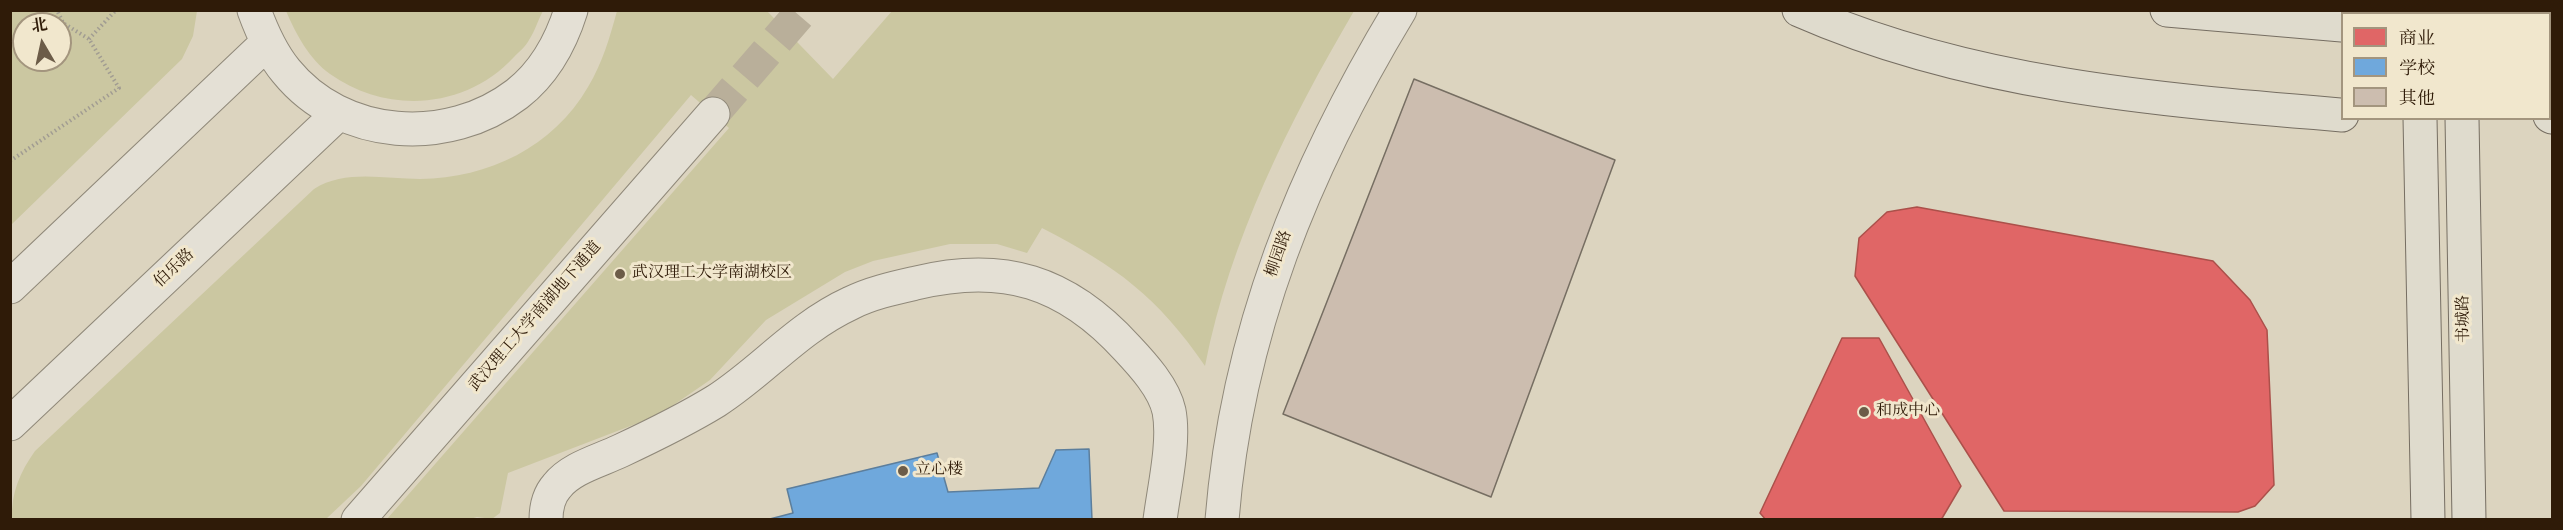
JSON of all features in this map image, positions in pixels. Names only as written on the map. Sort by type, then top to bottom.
[{"type":"main road","points":[[1798,10],[1896,46],[1992,71],[2170,99],[2341,115]]},
{"type":"main road","points":[[2167,10],[2341,25]]},
{"type":"main road","points":[[2420,120],[2428,519]]},
{"type":"main road","name":"书城路","points":[[2462,120],[2469,519]]},
{"type":"street","points":[[254,10],[267,43],[294,79],[310,95],[339,113],[375,126],[412,130],[450,126],[485,113],[518,93],[544,66],[564,34],[571,10]]},
{"type":"street","name":"柳园路","points":[[1222,519],[1235,418],[1264,298],[1292,218],[1356,83],[1400,10]]},
{"type":"street","points":[[10,287],[267,43]]},
{"type":"street","name":"伯乐路","points":[[10,424],[339,113]]},
{"type":"street","name":"武汉理工大学南湖地下通道","points":[[358,519],[713,114]]},
{"type":"street","points":[[546,513],[552,493],[566,477],[652,436],[718,400],[815,321],[853,302],[885,290],[938,277],[979,274],[1014,276],[1040,283],[1062,294],[1106,327],[1140,363],[1165,397],[1169,412],[1169,439],[1160,519]]},
{"type":"path","points":[[10,161],[119,87],[89,39],[63,23],[57,10]]},
{"type":"path","points":[[89,39],[116,10]]},
{"type":"shaded area","points":[[11,10],[197,11],[193,36],[182,59],[11,225]]},
{"type":"shaded area","points":[[286,11],[543,11],[526,44],[495,74],[473,87],[450,96],[426,100],[401,100],[376,96],[353,87],[322,68],[309,54]]},
{"type":"shaded area","points":[[617,11],[767,11],[833,79],[892,11],[1354,11],[1307,95],[1264,182],[1230,273],[1205,366],[1170,321],[1134,285],[1092,256],[1042,228],[1027,253],[997,244],[950,244],[873,261],[845,272],[766,320],[710,380],[659,415],[508,473],[500,513],[492,519],[477,517],[467,520],[387,519],[729,128],[691,95],[361,486],[326,519],[12,519],[13,500],[18,483],[35,451],[314,189],[326,183],[352,177],[420,179],[470,173],[517,155],[557,127],[574,108],[597,69]]},
{"type":"building: 商业","points":[[1917,207],[2213,261],[2250,300],[2267,330],[2274,485],[2255,506],[2238,512],[2004,511],[1855,276],[1859,238],[1887,212]]},
{"type":"building: 商业","name":"和成中心","points":[[1842,338],[1879,338],[1961,486],[1941,520],[1766,520],[1760,513]]},
{"type":"building: 学校","name":"立心楼","points":[[1089,449],[1092,520],[766,520],[793,513],[787,489],[937,453],[948,492],[1039,488],[1056,450]]},
{"type":"building: 其他","points":[[1414,79],[1615,160],[1491,497],[1283,414]]},
{"type":"tunnel","points":[[713,114],[803,10]]},
{"type":"place","name":"武汉理工大学南湖校区","points":[[620,274]]},
{"type":"place","name":"和成中心","points":[[1864,412]]},
{"type":"place","name":"立心楼","points":[[903,471]]}]
